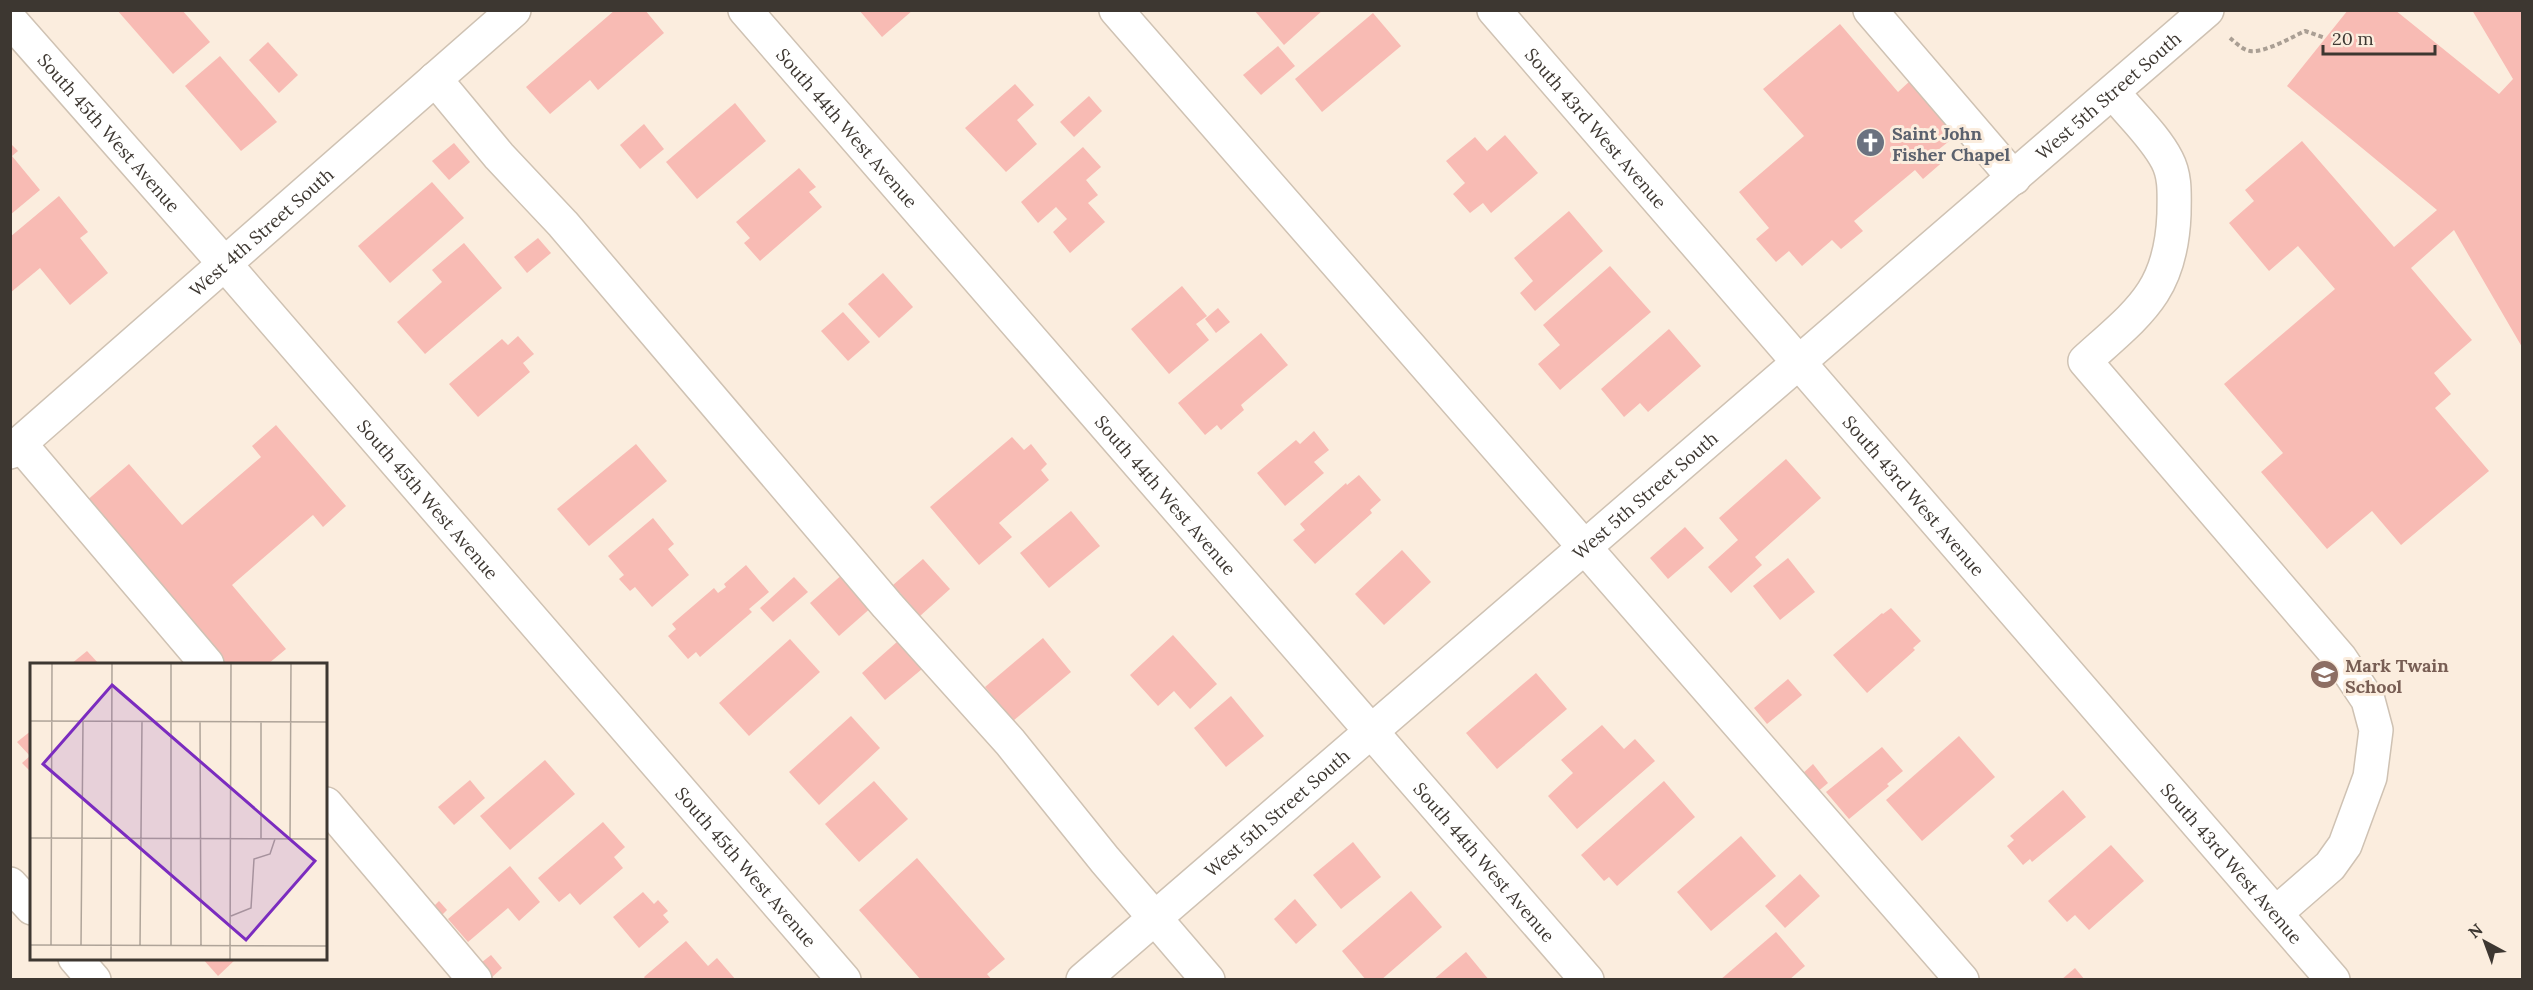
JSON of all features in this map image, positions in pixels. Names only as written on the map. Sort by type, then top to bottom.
[{"type":"street","name":"West 4th Street South","points":[[15,448],[514,10]]},
{"type":"street","name":"South 44th West Avenue","points":[[745,10],[1587,980]]},
{"type":"street","points":[[1116,10],[1962,980]]},
{"type":"street","name":"South 43rd West Avenue","points":[[1494,10],[2333,980]]},
{"type":"street","points":[[1870,10],[2014,178]]},
{"type":"street","name":"South 45th West Avenue","points":[[10,20],[224,263],[844,980]]},
{"type":"street","name":"West 5th Street South","points":[[1083,980],[2113,92],[2218,23]]},
{"type":"street","points":[[435,79],[499,156],[570,232],[887,605],[1010,742],[1105,860],[1208,980]]},
{"type":"street","points":[[2113,92],[2168,161],[2175,186],[2173,223],[2167,265],[2153,294],[2127,323],[2085,361],[2340,658],[2368,700],[2376,730],[2370,777],[2345,845],[2330,866],[2276,913]]},
{"type":"street","points":[[15,448],[206,663]]},
{"type":"street","points":[[327,805],[475,980]]},
{"type":"street","points":[[10,884],[30,906]]},
{"type":"street","points":[[77,960],[94,980]]},
{"type":"path","points":[[2218,23],[2238,45],[2251,51],[2271,46],[2305,31],[2325,38]]},
{"type":"building","points":[[117,10],[182,10],[210,42],[173,74]]},
{"type":"building","points":[[615,10],[645,10],[664,33],[598,90],[590,80],[550,114],[526,87]]},
{"type":"building","points":[[859,10],[913,10],[882,37]]},
{"type":"building","points":[[1254,10],[1323,10],[1284,45]]},
{"type":"building","points":[[2348,10],[2395,10],[2499,94],[2513,79],[2472,10],[2522,10],[2522,347],[2454,230],[2411,268],[2472,340],[2434,373],[2451,394],[2435,408],[2489,471],[2401,545],[2372,511],[2327,549],[2261,472],[2283,453],[2224,384],[2335,289],[2298,246],[2269,271],[2229,223],[2254,201],[2245,190],[2302,141],[2394,247],[2437,210],[2287,86]]},
{"type":"building","points":[[1373,13],[1401,46],[1322,112],[1295,79]]},
{"type":"building","name":"Saint John Fisher Chapel","points":[[1840,24],[1898,92],[1911,80],[1958,134],[1938,150],[1946,159],[1923,179],[1915,170],[1854,221],[1863,231],[1841,249],[1832,240],[1802,266],[1789,251],[1776,262],[1756,239],[1769,228],[1739,192],[1804,136],[1763,89]]},
{"type":"building","points":[[268,42],[298,75],[279,93],[249,60]]},
{"type":"building","points":[[1278,46],[1295,66],[1261,95],[1243,75]]},
{"type":"building","points":[[220,56],[277,122],[241,151],[185,86]]},
{"type":"building","points":[[1015,84],[1034,105],[1017,120],[1037,144],[1006,172],[965,128]]},
{"type":"building","points":[[1089,96],[1102,111],[1074,137],[1060,122]]},
{"type":"building","points":[[735,103],[766,141],[697,199],[666,162]]},
{"type":"building","points":[[644,124],[664,149],[640,169],[620,145]]},
{"type":"building","points":[[1505,135],[1538,173],[1491,213],[1483,203],[1470,213],[1453,194],[1465,183],[1446,161],[1475,137],[1487,151]]},
{"type":"building","points":[[10,143],[18,151],[12,156],[40,190],[10,215]]},
{"type":"building","points":[[454,143],[470,162],[449,180],[432,161]]},
{"type":"building","points":[[1083,147],[1101,167],[1086,180],[1098,195],[1088,203],[1105,222],[1070,253],[1053,232],[1067,219],[1056,207],[1038,223],[1021,202]]},
{"type":"building","points":[[799,168],[816,187],[809,192],[822,207],[760,261],[744,243],[750,238],[736,222]]},
{"type":"building","points":[[432,182],[464,218],[390,283],[358,246]]},
{"type":"building","points":[[59,196],[88,232],[80,238],[108,273],[70,305],[40,268],[10,293],[10,237]]},
{"type":"building","points":[[1569,211],[1603,251],[1535,311],[1520,293],[1533,281],[1514,258]]},
{"type":"building","points":[[538,238],[551,253],[527,273],[514,257]]},
{"type":"building","points":[[464,243],[502,288],[425,354],[397,322],[442,282],[432,270]]},
{"type":"building","points":[[1610,266],[1651,312],[1560,390],[1538,364],[1560,345],[1543,325]]},
{"type":"building","points":[[883,273],[913,307],[879,338],[848,304]]},
{"type":"building","points":[[1182,286],[1207,316],[1196,324],[1209,340],[1169,374],[1131,329]]},
{"type":"building","points":[[1218,308],[1230,322],[1216,333],[1205,319]]},
{"type":"building","points":[[843,312],[870,342],[848,361],[821,331]]},
{"type":"building","points":[[1669,329],[1701,366],[1648,412],[1640,403],[1624,417],[1601,389]]},
{"type":"building","points":[[1261,333],[1288,365],[1241,405],[1244,410],[1221,430],[1217,425],[1205,435],[1178,403]]},
{"type":"building","points":[[518,336],[534,354],[523,363],[530,372],[478,417],[449,384],[502,339],[508,345]]},
{"type":"building","points":[[276,425],[346,506],[323,527],[313,515],[232,585],[286,649],[269,663],[224,663],[85,502],[129,464],[182,525],[261,457],[252,446]]},
{"type":"building","points":[[1314,431],[1329,450],[1314,462],[1324,473],[1285,506],[1257,473],[1296,440],[1300,444]]},
{"type":"building","points":[[1012,437],[1024,450],[1031,444],[1047,464],[1041,470],[1049,480],[999,523],[1012,537],[979,565],[930,507]]},
{"type":"building","points":[[636,444],[667,481],[589,546],[557,509]]},
{"type":"building","points":[[1786,459],[1821,498],[1755,557],[1762,565],[1731,593],[1708,567],[1738,540],[1719,518]]},
{"type":"building","points":[[1359,475],[1381,500],[1370,510],[1372,513],[1315,564],[1293,540],[1305,530],[1300,524],[1346,483],[1347,485]]},
{"type":"building","points":[[1071,511],[1100,546],[1049,588],[1020,553]]},
{"type":"building","points":[[653,518],[674,544],[668,549],[689,575],[652,607],[635,587],[630,591],[619,579],[624,575],[608,556]]},
{"type":"building","points":[[1685,527],[1704,548],[1668,579],[1650,558]]},
{"type":"building","points":[[1402,550],[1431,582],[1384,625],[1355,594]]},
{"type":"building","points":[[1788,558],[1815,592],[1780,620],[1753,586]]},
{"type":"building","points":[[923,559],[950,589],[920,616],[893,585]]},
{"type":"building","points":[[746,565],[769,592],[749,609],[752,612],[700,657],[696,652],[688,659],[668,636],[676,629],[672,624],[714,588],[718,593],[726,587],[724,584]]},
{"type":"building","points":[[844,573],[873,606],[839,636],[810,603]]},
{"type":"building","points":[[794,577],[808,592],[773,622],[760,608]]},
{"type":"building","points":[[1891,608],[1921,641],[1913,648],[1915,650],[1867,693],[1833,655]]},
{"type":"building","points":[[1173,635],[1217,684],[1190,709],[1174,691],[1158,706],[1130,675]]},
{"type":"building","points":[[1043,638],[1071,672],[1013,721],[985,687]]},
{"type":"building","points":[[790,639],[820,672],[749,736],[719,703]]},
{"type":"building","points":[[898,641],[922,669],[885,700],[862,673]]},
{"type":"building","points":[[87,651],[98,663],[72,663]]},
{"type":"building","points":[[1536,673],[1567,709],[1497,769],[1466,733]]},
{"type":"building","points":[[1788,679],[1802,695],[1767,724],[1754,708]]},
{"type":"building","points":[[1231,696],[1264,736],[1226,767],[1194,728]]},
{"type":"building","points":[[851,716],[880,748],[819,805],[789,772]]},
{"type":"building","points":[[1602,725],[1624,749],[1635,739],[1655,761],[1577,829],[1548,796],[1573,773],[1561,760]]},
{"type":"building","points":[[30,732],[30,756],[17,742]]},
{"type":"building","points":[[1959,736],[1995,777],[1922,841],[1886,800]]},
{"type":"building","points":[[1882,747],[1903,771],[1887,784],[1889,786],[1849,819],[1826,792]]},
{"type":"building","points":[[30,756],[30,771],[22,763]]},
{"type":"building","points":[[545,760],[575,794],[510,850],[480,816]]},
{"type":"building","points":[[1813,764],[1828,783],[1816,793],[1801,775]]},
{"type":"building","points":[[470,780],[485,798],[454,825],[438,807]]},
{"type":"building","points":[[874,781],[908,819],[859,862],[825,824]]},
{"type":"building","points":[[1664,781],[1695,817],[1617,886],[1609,877],[1604,881],[1581,855]]},
{"type":"building","points":[[2063,790],[2086,817],[2032,862],[2030,859],[2023,865],[2007,846],[2014,840],[2010,836]]},
{"type":"building","points":[[603,822],[625,847],[614,857],[623,868],[580,905],[570,893],[559,902],[538,878]]},
{"type":"building","points":[[1741,836],[1776,876],[1711,931],[1677,892]]},
{"type":"building","points":[[1353,842],[1381,877],[1341,909],[1313,875]]},
{"type":"building","points":[[2111,845],[2144,881],[2089,930],[2075,915],[2067,922],[2048,901]]},
{"type":"building","points":[[917,858],[1005,959],[987,974],[992,980],[921,980],[859,910]]},
{"type":"building","points":[[510,866],[540,902],[519,921],[508,908],[468,942],[448,919]]},
{"type":"building","points":[[1800,874],[1820,896],[1785,928],[1765,906]]},
{"type":"building","points":[[1411,891],[1442,927],[1381,980],[1366,980],[1342,951]]},
{"type":"building","points":[[643,892],[654,904],[658,900],[668,911],[663,915],[669,922],[639,948],[613,917]]},
{"type":"building","points":[[1295,899],[1317,925],[1296,944],[1274,919]]},
{"type":"building","points":[[439,901],[447,910],[437,920],[429,911]]},
{"type":"building","points":[[1776,932],[1805,966],[1789,980],[1720,980]]},
{"type":"building","points":[[686,941],[708,966],[717,958],[736,980],[646,980],[644,977]]},
{"type":"building","points":[[1466,952],[1489,980],[1433,980]]},
{"type":"building","points":[[491,955],[502,968],[489,980],[477,966]]},
{"type":"building","points":[[204,960],[235,960],[218,976]]},
{"type":"building","points":[[2075,968],[2085,980],[2061,980]]},
{"type":"place","name":"Saint John Fisher Chapel","points":[[1871,143]]},
{"type":"place","name":"Mark Twain School","points":[[2324,675]]}]
